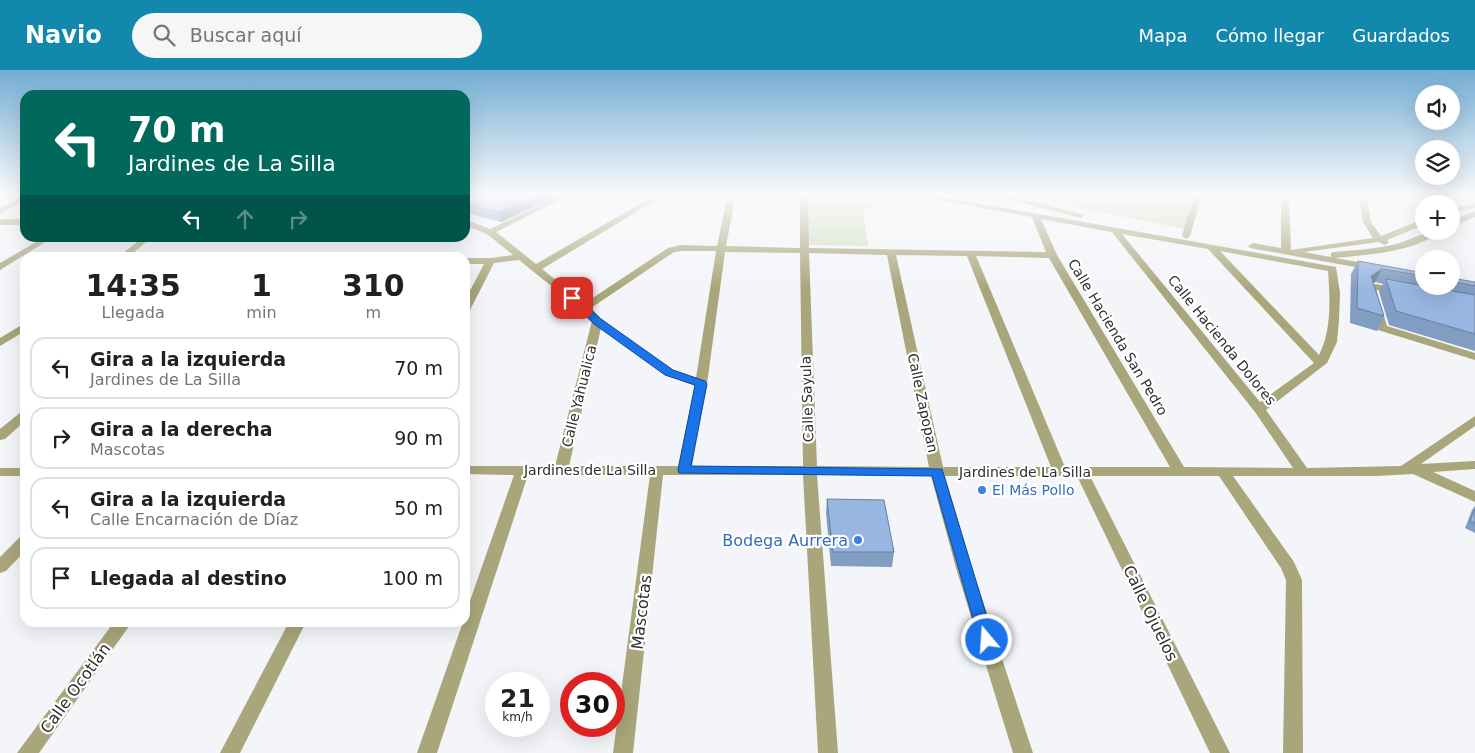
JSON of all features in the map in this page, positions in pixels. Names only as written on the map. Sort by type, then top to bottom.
[{"type":"street","points":[[475,226],[490,232],[585,308],[598,322],[669,372],[701,384]]},
{"type":"street","points":[[490,232],[502,226]]},
{"type":"street","points":[[536,268],[608,226]]},
{"type":"street","points":[[684,470],[701,384],[726,226]]},
{"type":"street","name":"Calle Sayula","points":[[803,226],[814,572],[828,753]]},
{"type":"street","name":"Calle Hacienda San Pedro","points":[[1040,226],[1052,255],[1180,472]]},
{"type":"street","points":[[1098,226],[1333,269],[1335,286],[1334,320],[1331,342],[1321,363],[1259,409]]},
{"type":"street","points":[[1131,226],[1383,268]]},
{"type":"street","points":[[1186,236],[1189,226]]},
{"type":"street","points":[[1286,226],[1286,251]]},
{"type":"street","points":[[1369,226],[1380,240],[1396,247]]},
{"type":"street","points":[[1286,251],[1380,240],[1408,232],[1415,228]]},
{"type":"street","name":"Calle Hacienda Dolores","points":[[1114,229],[1259,409],[1304,472]]},
{"type":"street","points":[[1316,257],[1396,247],[1417,240]]},
{"type":"street","points":[[25,252],[41,242]]},
{"type":"street","points":[[129,252],[142,242]]},
{"type":"street","points":[[585,308],[671,250],[681,248],[1052,255]]},
{"type":"street","points":[[1212,248],[1321,363]]},
{"type":"street","name":"Calle Zapopan","points":[[891,251],[937,472],[964,568],[1023,753]]},
{"type":"street","points":[[970,254],[1060,472]]},
{"type":"street","points":[[0,267],[20,255]]},
{"type":"street","points":[[470,261],[490,261],[519,257]]},
{"type":"street","points":[[470,300],[490,261]]},
{"type":"street","points":[[1412,294],[1376,287],[1371,289],[1381,327],[1475,357]]},
{"type":"street","name":"Calle Yahualica","points":[[561,470],[598,322]]},
{"type":"street","points":[[0,344],[20,330]]},
{"type":"street","points":[[0,436],[20,419]]},
{"type":"street","points":[[1409,470],[1475,420]]},
{"type":"street","name":"Jardines de La Silla","points":[[470,470],[1304,472],[1409,470],[1475,465]]},
{"type":"street","name":"Mascotas","points":[[623,753],[657,470]]},
{"type":"street","points":[[1409,470],[1475,497]]},
{"type":"street","points":[[470,625],[522,471]]},
{"type":"street","points":[[0,472],[20,472]]},
{"type":"street","name":"Calle Ojuelos","points":[[1082,472],[1220,753]]},
{"type":"street","points":[[1223,472],[1288,566],[1294,580],[1293,753]]},
{"type":"street","points":[[0,568],[20,547]]},
{"type":"street","name":"Calle Ocotlán","points":[[27,753],[120,627]]},
{"type":"street","points":[[230,753],[295,627]]},
{"type":"street","points":[[427,753],[469,627]]},
{"type":"green space","points":[[808,226],[865,226],[868,246],[808,245]]},
{"type":"green space","points":[[1170,226],[1187,226],[1186,229]]},
{"type":"building","points":[[1358,261],[1415,271],[1415,274],[1382,269],[1371,276],[1384,316],[1357,308]]},
{"type":"building","points":[[1386,279],[1415,284],[1415,295],[1460,295],[1460,292],[1475,295],[1475,334],[1396,311]]},
{"type":"building","points":[[1460,280],[1475,282],[1475,286],[1460,283]]},
{"type":"building","name":"Bodega Aurrera","points":[[827,499],[884,500],[894,552],[833,552]]},
{"type":"building","points":[[1475,509],[1475,523],[1470,521]]},
{"type":"place","name":"El Más Pollo","points":[[982,490]]},
{"type":"place","name":"Bodega Aurrera","points":[[858,540]]},
{"type":"route","points":[[572,298],[598,322],[669,372],[685,380],[701,384],[684,470],[937,472],[964,568],[987,640]]}]
